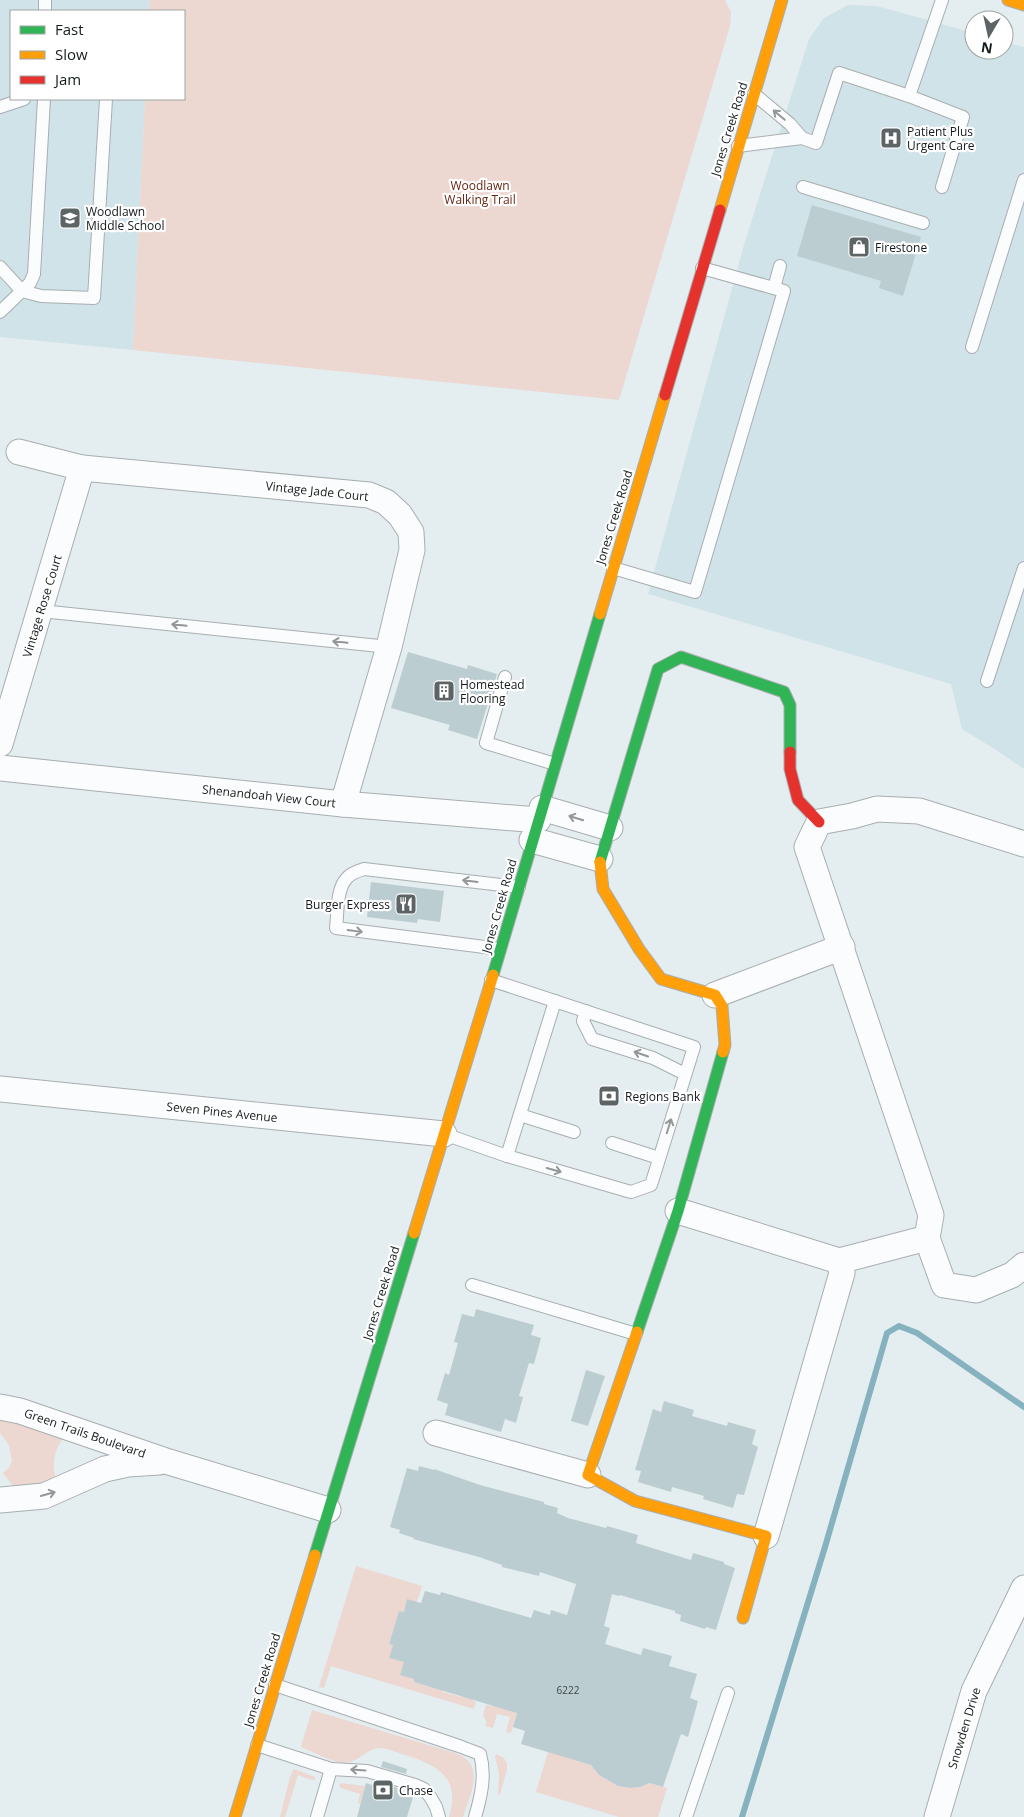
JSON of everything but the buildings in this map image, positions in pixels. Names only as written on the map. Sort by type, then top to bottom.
[{"type":"main road","name":"Jones Creek Road","points":[[235,1817],[491,980],[782,0]]},
{"type":"main road","points":[[1008,0],[1024,5]]},
{"type":"main road","points":[[743,1618],[766,1536],[635,1501],[588,1474],[678,1211],[726,1045],[722,1006],[715,995],[662,979],[638,949],[604,889],[600,859],[658,669],[681,657],[784,692],[790,706],[790,769],[798,800],[819,822]]},
{"type":"street","name":"Vintage Jade Court","points":[[19,452],[82,468],[369,495],[386,502],[400,515],[411,532],[412,550],[389,647],[342,804]]},
{"type":"street","name":"Vintage Rose Court","points":[[0,744],[82,468]]},
{"type":"street","name":"Shenandoah View Court","points":[[0,768],[342,804],[538,822]]},
{"type":"street","points":[[1024,844],[920,811],[877,809],[819,822],[807,847],[931,1215],[927,1238],[944,1286],[976,1290],[1012,1275],[1024,1265]]},
{"type":"street","points":[[538,822],[610,828]]},
{"type":"street","points":[[538,822],[600,859]]},
{"type":"street","points":[[715,995],[842,948]]},
{"type":"street","name":"Seven Pines Avenue","points":[[0,1090],[444,1134]]},
{"type":"street","points":[[678,1211],[839,1261],[927,1238]]},
{"type":"street","points":[[766,1536],[842,1273],[839,1261]]},
{"type":"street","name":"Green Trails Boulevard","points":[[0,1407],[20,1410],[169,1462],[328,1510]]},
{"type":"street","points":[[436,1433],[588,1474]]},
{"type":"street","name":"Green Trails Boulevard","points":[[0,1500],[44,1496],[105,1469],[128,1464],[169,1462]]},
{"type":"street","name":"Snowden Drive","points":[[938,1817],[974,1691],[1024,1588]]},
{"type":"lane","points":[[909,96],[942,0]]},
{"type":"lane","points":[[738,146],[802,138],[816,143],[839,73],[909,96],[963,117],[942,187]]},
{"type":"lane","points":[[754,94],[790,124],[802,138]]},
{"type":"lane","points":[[0,107],[21,100]]},
{"type":"lane","points":[[0,312],[30,283],[34,274],[44,100]]},
{"type":"lane","points":[[0,267],[22,291],[41,296],[94,298],[106,100]]},
{"type":"lane","points":[[972,347],[1024,180]]},
{"type":"lane","points":[[803,187],[923,223]]},
{"type":"lane","points":[[774,288],[780,266]]},
{"type":"lane","points":[[613,568],[695,592],[784,291],[702,268]]},
{"type":"lane","points":[[987,681],[1024,568]]},
{"type":"lane","points":[[41,611],[389,647]]},
{"type":"lane","points":[[505,677],[486,743],[555,764]]},
{"type":"lane","points":[[500,949],[336,928],[341,891],[347,878],[364,869],[518,887]]},
{"type":"lane","points":[[444,1134],[507,1156],[631,1192],[651,1185],[694,1047],[491,980]]},
{"type":"lane","points":[[507,1156],[556,1001]]},
{"type":"lane","points":[[586,1011],[582,1021],[592,1038],[652,1058],[685,1074]]},
{"type":"lane","points":[[520,1115],[574,1132]]},
{"type":"lane","points":[[612,1143],[659,1158]]},
{"type":"lane","points":[[472,1285],[636,1334]]},
{"type":"lane","points":[[275,1685],[480,1754],[484,1767],[479,1816]]},
{"type":"lane","points":[[686,1817],[728,1693]]},
{"type":"lane","points":[[257,1745],[331,1769],[367,1771],[416,1785],[424,1789],[431,1798],[439,1817]]},
{"type":"lane","points":[[317,1817],[331,1769]]},
{"type":"shaded area","name":"Woodlawn Middle School","points":[[0,0],[150,0],[149,10],[10,10],[10,100],[145,100],[133,350],[0,337]]},
{"type":"shaded area","points":[[848,5],[877,6],[964,30],[964,60],[1014,60],[1014,44],[1024,47],[1024,769],[962,729],[951,684],[648,594],[744,245],[809,39],[824,18]]},
{"type":"green space","name":"Woodlawn Walking Trail","points":[[150,0],[725,0],[731,12],[730,26],[619,400],[133,350],[145,100],[185,100],[185,10],[149,10]]},
{"type":"green space","points":[[0,1417],[53,1431],[62,1440],[54,1460],[54,1471],[57,1480],[17,1491],[3,1473],[9,1468],[12,1460],[9,1445],[0,1433]]},
{"type":"green space","points":[[356,1566],[422,1586],[417,1602],[408,1600],[404,1612],[399,1611],[389,1644],[393,1645],[390,1658],[404,1662],[414,1682],[444,1688],[443,1692],[462,1697],[463,1694],[474,1697],[473,1701],[476,1702],[474,1709],[331,1666],[324,1688],[319,1687]]},
{"type":"green space","points":[[521,1698],[511,1733],[506,1732],[510,1717],[497,1714],[493,1728],[485,1726],[487,1723],[483,1715],[486,1705],[492,1706],[493,1703]]},
{"type":"green space","points":[[312,1710],[455,1753],[465,1758],[471,1764],[474,1780],[463,1817],[449,1817],[452,1792],[449,1783],[444,1775],[427,1763],[379,1748],[354,1761],[344,1763],[328,1759],[301,1747]]},
{"type":"green space","points":[[557,1749],[580,1755],[578,1761],[591,1765],[599,1775],[618,1786],[630,1788],[650,1783],[667,1788],[658,1817],[619,1817],[536,1792],[548,1752],[556,1754]]},
{"type":"green space","points":[[497,1754],[504,1758],[507,1764],[507,1770],[500,1794],[498,1795],[499,1773],[495,1756]]},
{"type":"green space","points":[[294,1769],[315,1777],[315,1780],[298,1775],[285,1817],[280,1817],[290,1777]]},
{"type":"green space","points":[[341,1783],[365,1786],[360,1804],[358,1802],[360,1794],[341,1788],[339,1786]]},
{"type":"waterway","points":[[742,1817],[825,1547],[887,1333],[899,1326],[917,1333],[1024,1407]]},
{"type":"traffic: fast","points":[[493,975],[600,614]]},
{"type":"traffic: fast","points":[[600,862],[658,669],[681,657],[784,692],[790,705],[790,752]]},
{"type":"traffic: fast","points":[[637,1332],[678,1211],[723,1052]]},
{"type":"traffic: fast","points":[[315,1555],[414,1233]]},
{"type":"traffic: slow","points":[[720,210],[782,0]]},
{"type":"traffic: slow","points":[[1008,0],[1024,5]]},
{"type":"traffic: slow","points":[[600,614],[665,395]]},
{"type":"traffic: slow","points":[[600,862],[603,889],[639,949],[661,979],[715,995],[722,1006],[725,1045],[723,1052]]},
{"type":"traffic: slow","points":[[414,1233],[493,975]]},
{"type":"traffic: slow","points":[[637,1332],[588,1475],[635,1501],[766,1536],[743,1618]]},
{"type":"traffic: slow","points":[[235,1817],[315,1555]]},
{"type":"traffic: jam","points":[[665,395],[720,210]]},
{"type":"traffic: jam","points":[[790,752],[790,769],[798,800],[819,822]]},
{"type":"place","name":"Patient Plus Urgent Care","points":[[891,138]]},
{"type":"place","name":"Woodlawn Middle School","points":[[70,218]]},
{"type":"place","name":"Firestone","points":[[859,247]]},
{"type":"place","name":"Homestead Flooring","points":[[444,691]]},
{"type":"place","name":"Burger Express","points":[[406,904]]},
{"type":"place","name":"Regions Bank","points":[[609,1096]]},
{"type":"place","name":"Chase","points":[[383,1790]]}]
